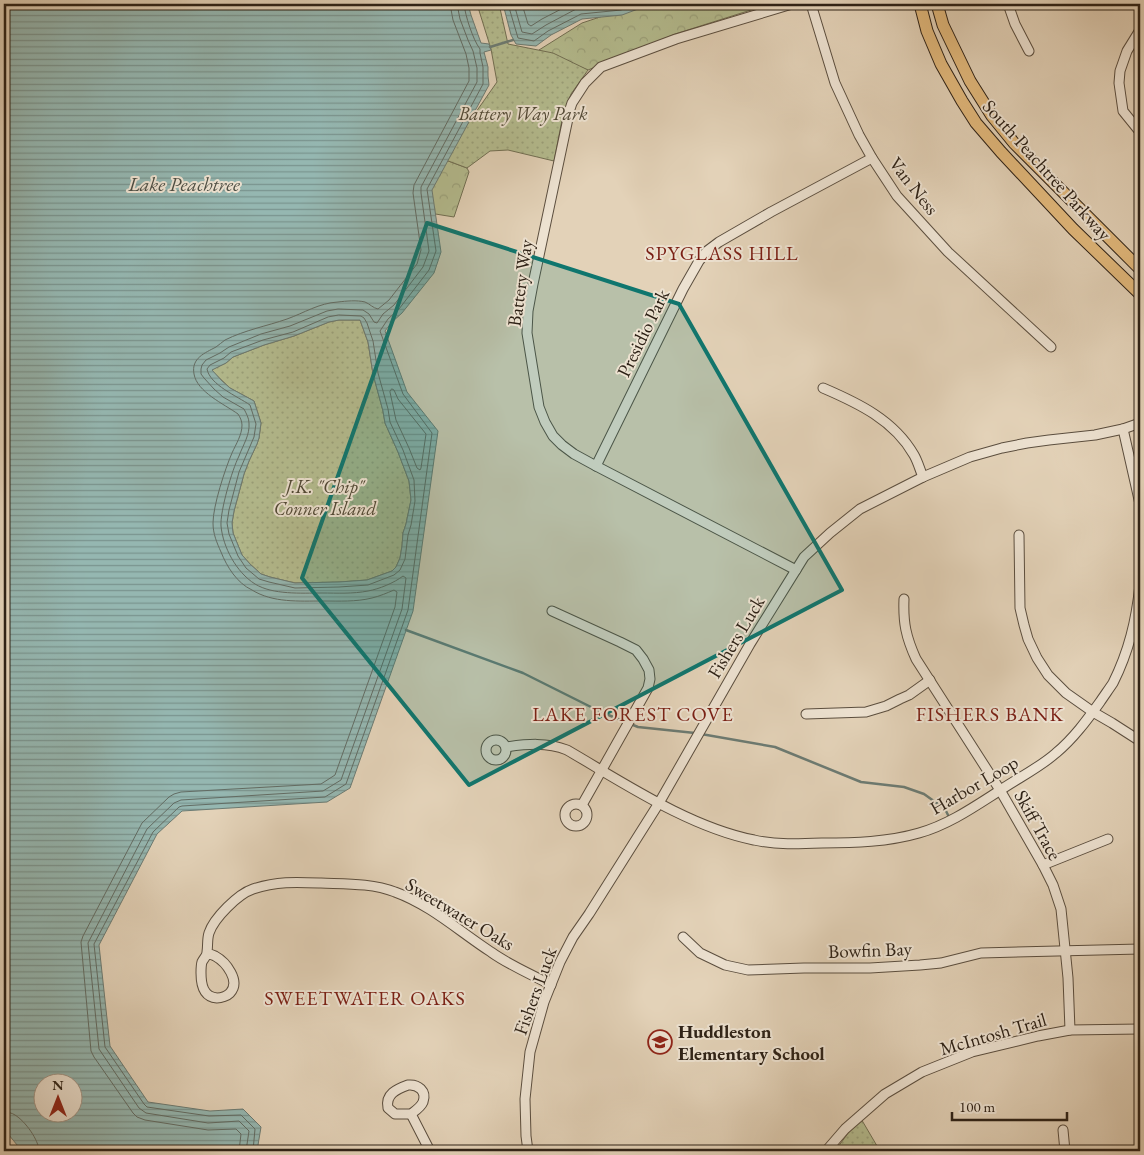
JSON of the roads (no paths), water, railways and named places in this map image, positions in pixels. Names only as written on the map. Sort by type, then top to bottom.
[{"type":"main road","name":"South Peachtree Parkway","points":[[920,4],[927,31],[942,64],[976,123],[1073,228],[1140,294]]},
{"type":"main road","name":"South Peachtree Parkway","points":[[937,4],[943,25],[970,82],[992,116],[1014,142],[1140,269]]},
{"type":"street","name":"Battery Way","points":[[792,4],[676,39],[601,67],[585,83],[572,103],[533,284],[528,311],[527,332],[539,407],[553,436],[562,445],[596,466],[796,570]]},
{"type":"street","name":"Van Ness","points":[[811,4],[835,83],[859,135],[897,196],[948,252],[1051,347]]},
{"type":"street","points":[[1008,4],[1015,24],[1030,51]]},
{"type":"street","points":[[1140,30],[1127,51],[1120,71],[1119,83],[1124,111],[1140,132]]},
{"type":"street","name":"Presidio Park","points":[[596,466],[683,289],[707,251],[771,212],[872,158]]},
{"type":"street","points":[[822,388],[861,406],[889,425],[914,455],[923,477]]},
{"type":"street","name":"Fishers Luck","points":[[528,1151],[526,1099],[530,1052],[550,985],[560,962],[572,937],[589,914],[659,803],[750,644],[804,557],[860,509],[923,477],[970,457],[1002,448],[1095,435],[1140,423]]},
{"type":"street","points":[[1123,429],[1140,504]]},
{"type":"street","points":[[1019,535],[1020,608],[1028,639],[1037,658],[1048,675],[1066,693],[1140,742]]},
{"type":"street","name":"Harbor Loop","points":[[506,747],[528,744],[558,746],[672,810],[723,833],[754,840],[775,843],[843,843],[886,839],[920,833],[946,822],[975,806],[1056,754],[1083,726],[1112,684],[1132,636],[1138,615],[1140,585]]},
{"type":"street","name":"Skiff Trace","points":[[904,599],[904,618],[908,640],[916,658],[1000,790],[1053,884],[1061,909],[1066,951],[1070,1030]]},
{"type":"street","points":[[552,611],[636,650],[649,670],[648,688],[582,805]]},
{"type":"street","points":[[806,714],[866,712],[886,706],[905,697],[930,680]]},
{"type":"street","points":[[1043,865],[1108,839]]},
{"type":"street","name":"Sweetwater Oaks","points":[[208,954],[215,956],[224,964],[231,972],[235,982],[230,992],[221,998],[215,998],[205,993],[201,981],[201,963],[208,954],[209,933],[230,903],[251,890],[274,883],[352,884],[374,886],[413,900],[492,954],[550,985]]},
{"type":"street","name":"Bowfin Bay","points":[[683,937],[700,953],[725,965],[748,970],[896,967],[941,963],[982,953],[1140,949]]},
{"type":"street","name":"McIntosh Trail","points":[[826,1151],[845,1129],[885,1094],[922,1072],[972,1052],[1070,1030],[1140,1029]]},
{"type":"street","points":[[411,1114],[430,1151]]},
{"type":"street","points":[[1063,1130],[1065,1151]]},
{"type":"water","name":"Lake Peachtree","points":[[4,4],[468,4],[481,43],[489,44],[491,50],[484,52],[488,67],[489,85],[432,190],[441,252],[434,273],[385,331],[407,392],[438,431],[413,611],[350,788],[327,802],[182,811],[157,834],[99,945],[110,1046],[148,1102],[210,1111],[243,1109],[261,1127],[257,1151],[22,1151],[4,1129]],"holes":[[[360,320],[368,342],[373,374],[385,423],[409,481],[411,500],[403,533],[400,558],[392,571],[367,580],[295,583],[261,574],[242,555],[233,533],[232,523],[244,474],[259,438],[261,423],[254,401],[230,388],[212,370],[233,357],[329,322]]]},
{"type":"water","points":[[503,4],[647,4],[622,15],[582,19],[551,35],[536,46],[516,44],[511,35]]},
{"type":"waterway","points":[[490,47],[513,40]]},
{"type":"waterway","points":[[406,630],[523,673],[601,712],[638,727],[695,733]]},
{"type":"waterway","points":[[701,734],[775,747],[861,782],[904,787],[924,794],[945,809],[950,819]]},
{"type":"place","name":"Huddleston Elementary School","points":[[660,1042]]},
{"type":"district","name":"SPYGLASS HILL","points":[[722,253]]},
{"type":"district","name":"LAKE FOREST COVE","points":[[633,714]]},
{"type":"district","name":"FISHERS BANK","points":[[990,714]]},
{"type":"district","name":"SWEETWATER OAKS","points":[[365,998]]},
{"type":"park label","name":"Battery Way Park","points":[[523,113]]},
{"type":"park label","name":"J.K. \"Chip\" Conner Island","points":[[325,497]]}]
